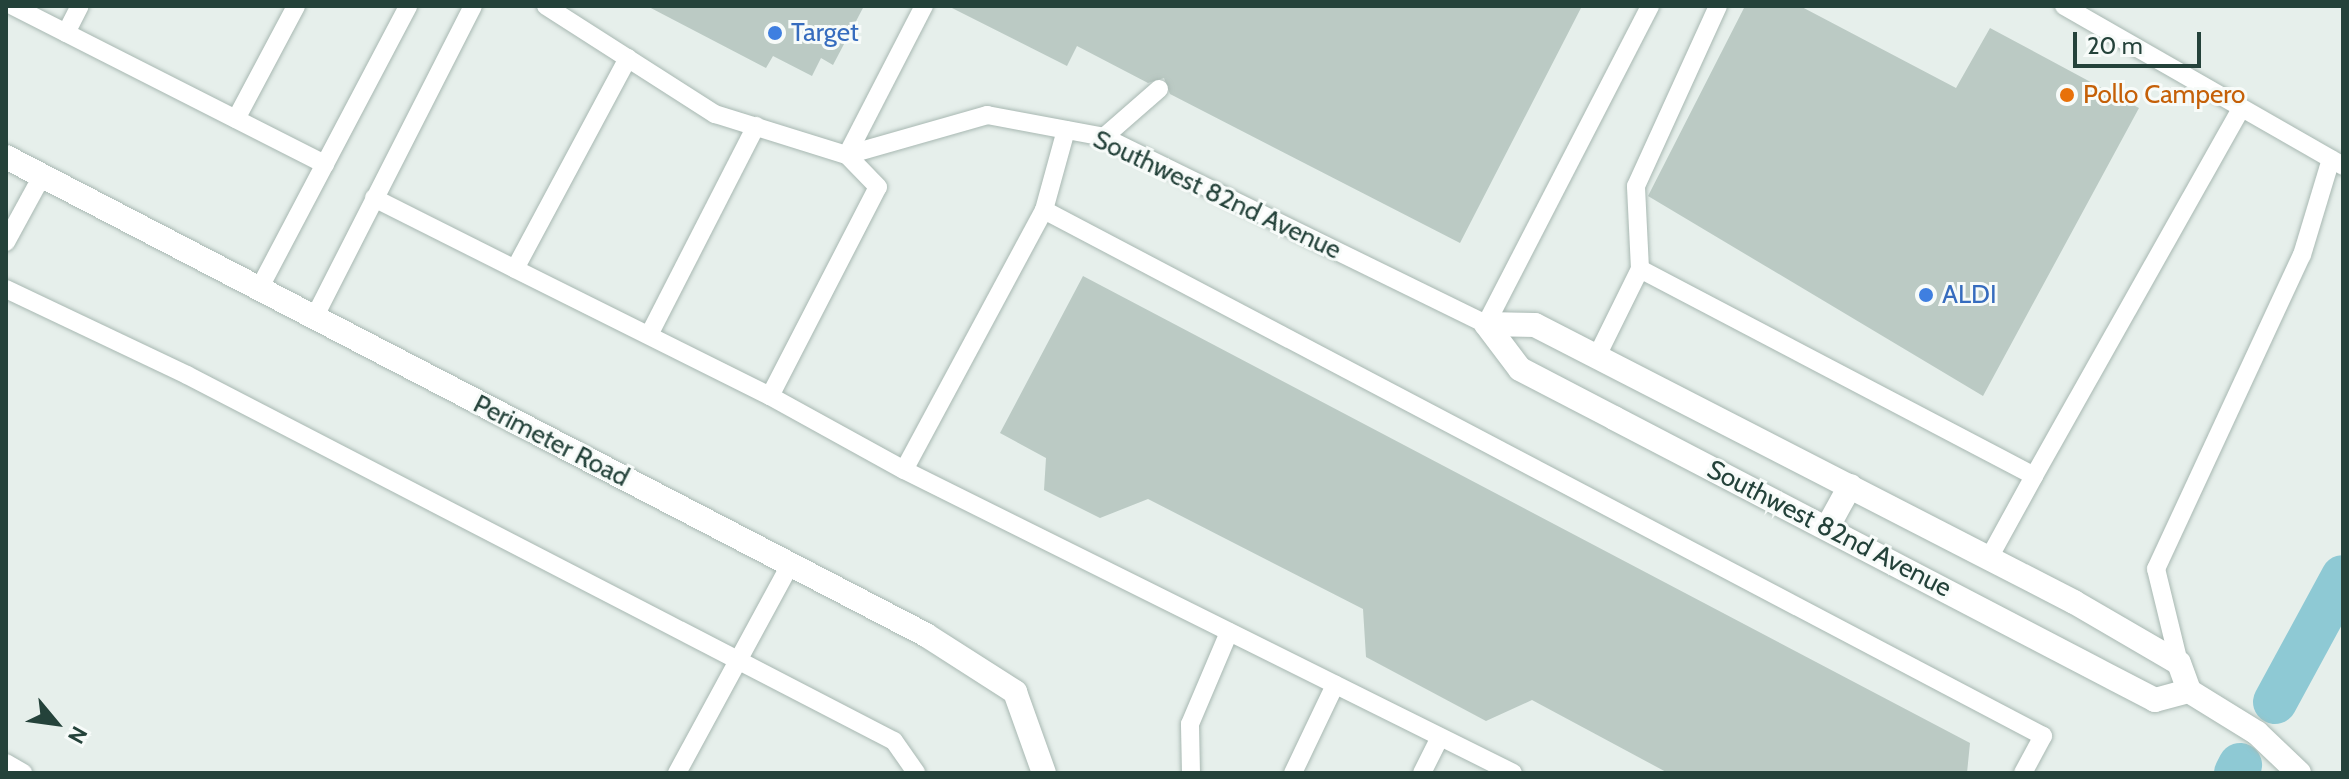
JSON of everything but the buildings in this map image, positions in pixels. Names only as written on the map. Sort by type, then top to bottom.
[{"type":"street","name":"Perimeter Road","points":[[6,157],[926,635],[1015,692],[1044,773]]},
{"type":"street","name":"Southwest 82nd Avenue","points":[[1486,324],[1535,325],[1989,558],[2179,663]]},
{"type":"street","name":"Southwest 82nd Avenue","points":[[1486,324],[1520,369],[2155,700],[2189,691]]},
{"type":"street","points":[[1827,528],[1850,486]]},
{"type":"street","points":[[2179,663],[2189,691],[2257,733],[2299,773]]},
{"type":"lane","points":[[13,6],[325,164]]},
{"type":"lane","points":[[66,33],[80,6]]},
{"type":"lane","points":[[236,119],[296,6]]},
{"type":"lane","points":[[259,289],[408,6]]},
{"type":"lane","points":[[314,318],[473,6]]},
{"type":"lane","points":[[546,6],[715,114],[847,155],[878,187],[770,396]]},
{"type":"lane","points":[[847,155],[924,6]]},
{"type":"lane","points":[[1486,324],[1650,6]]},
{"type":"lane","points":[[1597,356],[1640,269],[1636,186],[1718,6]]},
{"type":"lane","points":[[2064,6],[2337,163],[2302,255],[2156,569],[2179,663]]},
{"type":"lane","points":[[515,269],[628,58]]},
{"type":"lane","points":[[1104,137],[1159,89]]},
{"type":"lane","points":[[1989,558],[2241,109]]},
{"type":"lane","name":"Southwest 82nd Avenue","points":[[847,155],[987,115],[1104,137],[1486,324]]},
{"type":"lane","points":[[649,335],[756,126]]},
{"type":"lane","points":[[904,470],[1044,210],[1066,130]]},
{"type":"lane","points":[[6,242],[42,176]]},
{"type":"lane","points":[[374,198],[770,396],[904,470],[1513,773]]},
{"type":"lane","points":[[1044,210],[2043,736],[2023,773]]},
{"type":"lane","points":[[1640,269],[2034,476]]},
{"type":"lane","points":[[6,289],[187,375],[894,741],[916,773]]},
{"type":"lane","points":[[677,773],[790,565]]},
{"type":"lane","points":[[1191,773],[1190,724],[1229,632]]},
{"type":"lane","points":[[1293,773],[1335,685]]},
{"type":"lane","points":[[1422,773],[1440,737]]},
{"type":"lane","points":[[6,763],[23,773]]},
{"type":"waterway","points":[[2275,702],[2343,577]]},
{"type":"waterway","points":[[2236,773],[2240,765]]},
{"type":"place","name":"Target","points":[[775,33]]},
{"type":"place","name":"Pollo Campero","points":[[2067,95]]},
{"type":"place","name":"ALDI","points":[[1926,295]]}]
